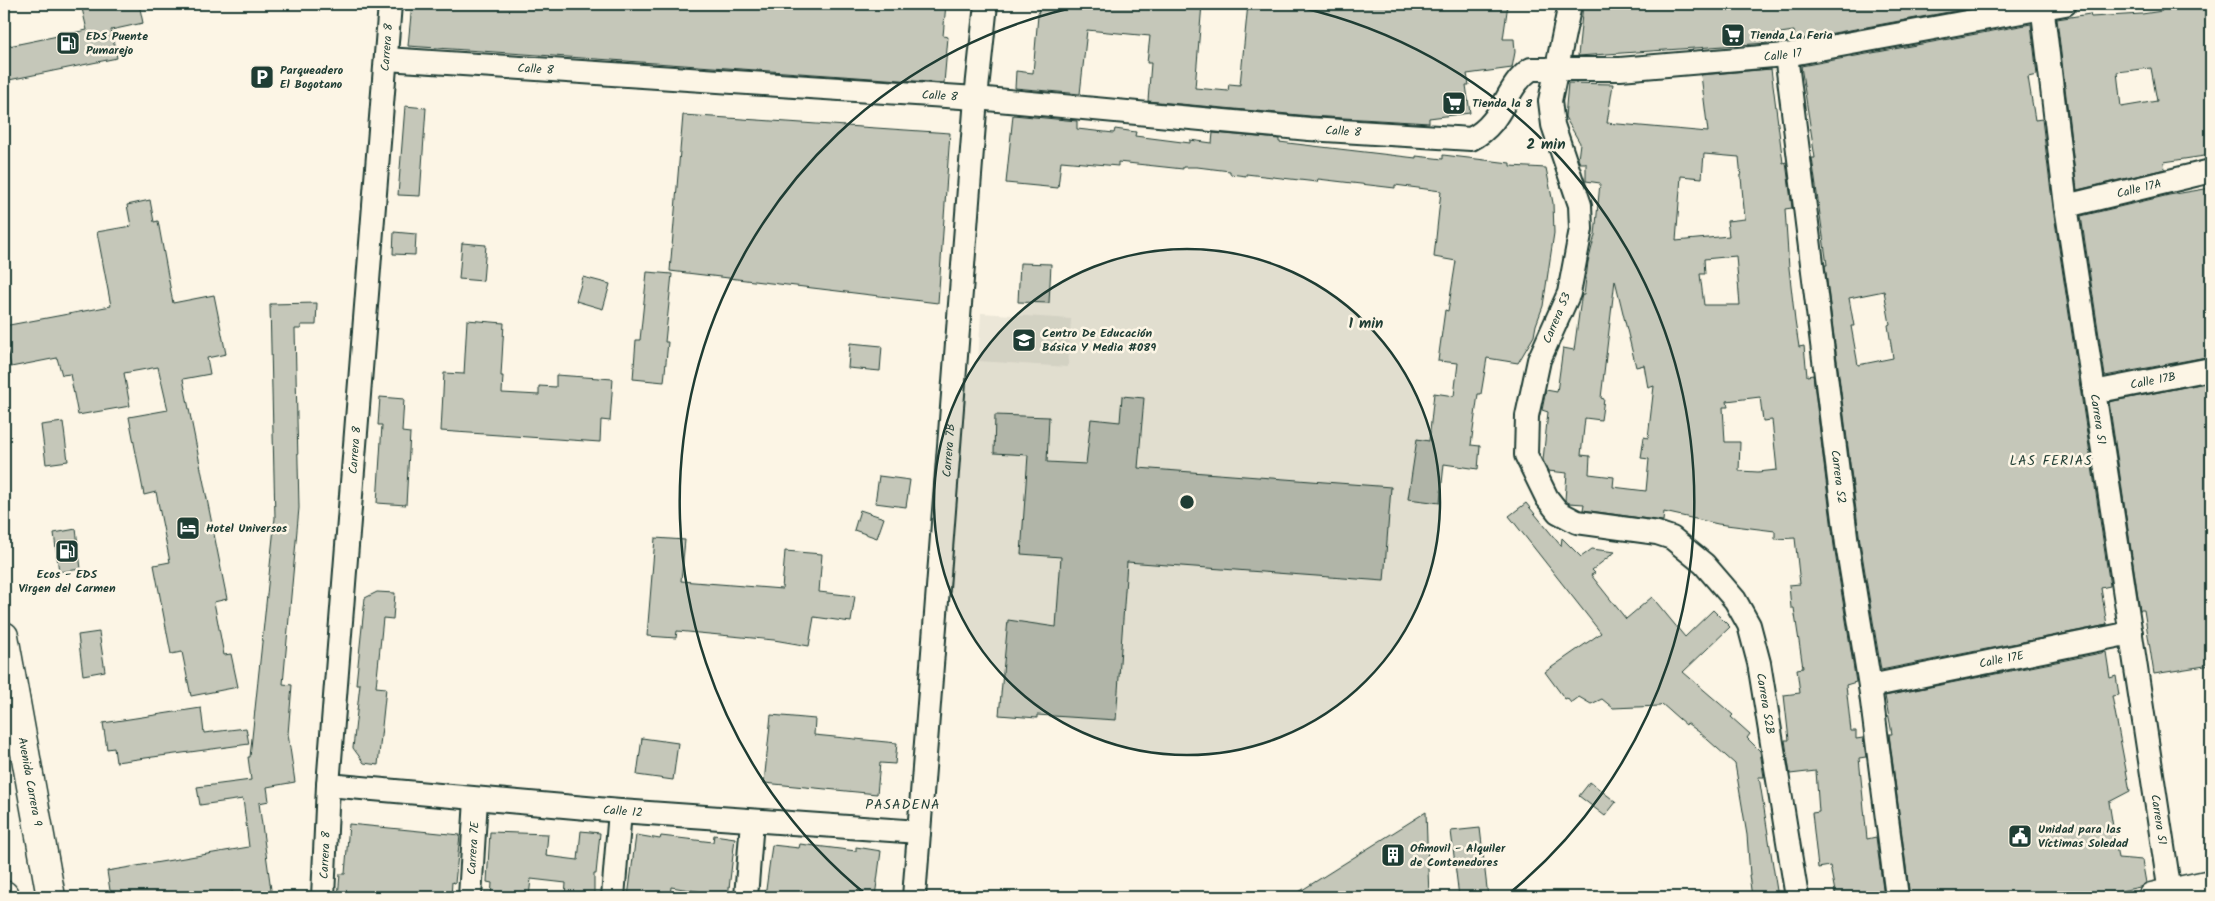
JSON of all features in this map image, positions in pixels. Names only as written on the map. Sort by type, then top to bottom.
[{"type":"main road","name":"Avenida Carrera 9","points":[[4,636],[51,897]]},
{"type":"main road","points":[[2161,895],[2211,884]]},
{"type":"street","name":"Carrera 8","points":[[324,897],[328,786],[390,4]]},
{"type":"street","name":"Carrera 7B","points":[[914,897],[976,98],[986,4]]},
{"type":"street","name":"Carrera 53","points":[[1570,4],[1550,101],[1553,125],[1580,205],[1581,229],[1569,293],[1539,360],[1527,416],[1526,455],[1547,498],[1558,512],[1576,522],[1657,533],[1672,538]]},
{"type":"street","name":"Calle 17","points":[[1557,70],[1620,69],[1786,55],[2042,6],[2065,4]]},
{"type":"street","name":"Carrera 51","points":[[2042,6],[2066,206],[2131,633],[2161,895]]},
{"type":"street","name":"Carrera 52","points":[[1786,55],[1847,544],[1870,686],[1897,897]]},
{"type":"street","name":"Calle 8","points":[[386,59],[976,98],[1308,129],[1471,139],[1490,126],[1522,75],[1530,69],[1557,70]]},
{"type":"street","name":"Calle 17A","points":[[2066,206],[2211,171]]},
{"type":"street","name":"Calle 17B","points":[[2094,392],[2211,369]]},
{"type":"street","name":"Carrera 52B","points":[[1672,538],[1704,564],[1735,600],[1749,625],[1768,710],[1797,897]]},
{"type":"street","name":"Calle 17E","points":[[1870,686],[2131,633]]},
{"type":"street","name":"Calle 12","points":[[328,786],[620,812],[919,832]]},
{"type":"street","name":"Carrera 7E","points":[[470,897],[476,798]]},
{"type":"street","points":[[613,897],[620,812]]},
{"type":"street","points":[[746,897],[752,821]]},
{"type":"shaded area","name":"Centro De Educación Básica Y Media #089","points":[[981,313],[1071,319],[1068,367],[978,361]]},
{"type":"building","name":"EDS Puente Pumarejo","points":[[81,4],[139,4],[143,23],[111,30],[117,58],[4,81],[4,47],[87,30]]},
{"type":"building","points":[[412,4],[946,4],[943,36],[948,37],[944,83],[408,46]]},
{"type":"building","points":[[1039,4],[1202,4],[1195,88],[1228,91],[1229,84],[1240,85],[1248,4],[1322,6],[1322,4],[1508,4],[1503,39],[1514,39],[1515,52],[1512,68],[1467,74],[1469,85],[1466,85],[1470,113],[1429,118],[1429,123],[1310,116],[1148,101],[1151,63],[1147,63],[1150,36],[1087,30],[1080,94],[1015,88],[1016,71],[1033,73]]},
{"type":"building","points":[[1583,4],[1993,4],[1795,40],[1794,31],[1767,35],[1768,43],[1578,56]]},
{"type":"building","points":[[2211,4],[2211,155],[2164,162],[2165,169],[2077,190],[2057,19],[2090,14],[2091,17],[2142,14],[2162,11],[2162,8]],"holes":[[[2151,68],[2157,101],[2121,107],[2117,72]]]},
{"type":"building","points":[[2031,24],[2037,75],[2028,77],[2035,120],[2042,119],[2053,208],[2110,586],[2101,588],[2107,625],[1881,670],[1860,542],[1825,265],[1827,265],[1812,158],[1815,158],[1801,66]],"holes":[[[1884,291],[1890,324],[1888,325],[1893,358],[1858,365],[1851,326],[1854,326],[1849,298]]]},
{"type":"building","points":[[1771,69],[1783,163],[1786,162],[1792,208],[1785,209],[1795,321],[1799,347],[1804,346],[1807,376],[1813,375],[1834,546],[1856,682],[1846,685],[1851,731],[1856,731],[1856,739],[1863,738],[1866,757],[1859,758],[1867,839],[1876,837],[1884,897],[1836,897],[1830,866],[1818,868],[1812,813],[1819,812],[1816,771],[1790,774],[1785,740],[1789,740],[1784,695],[1800,693],[1797,669],[1803,668],[1794,608],[1791,608],[1789,585],[1800,584],[1795,538],[1775,539],[1775,531],[1718,524],[1664,512],[1663,521],[1583,510],[1584,504],[1569,503],[1565,500],[1567,473],[1548,471],[1543,460],[1548,412],[1542,410],[1546,390],[1557,392],[1563,348],[1574,350],[1581,299],[1582,295],[1584,295],[1588,262],[1595,235],[1600,183],[1586,181],[1586,163],[1580,163],[1578,159],[1580,143],[1565,117],[1568,83],[1613,84],[1607,123],[1708,132],[1701,75]],"holes":[[[1704,154],[1739,157],[1745,219],[1727,221],[1729,236],[1676,241],[1681,176],[1702,178]],[[1736,256],[1740,305],[1704,305],[1700,274],[1705,274],[1704,259]],[[1615,280],[1636,367],[1644,365],[1648,388],[1654,386],[1648,438],[1644,437],[1641,458],[1649,459],[1646,491],[1613,487],[1614,477],[1589,474],[1590,456],[1581,455],[1585,418],[1601,420],[1604,399],[1601,398]],[[1760,397],[1763,421],[1772,420],[1777,470],[1739,471],[1740,442],[1725,442],[1723,407],[1728,407],[1727,401]]]},
{"type":"building","points":[[405,106],[426,108],[420,196],[398,195]]},
{"type":"building","points":[[683,115],[950,133],[938,303],[670,271]]},
{"type":"building","points":[[1013,115],[1077,121],[1077,129],[1114,133],[1115,129],[1136,132],[1135,136],[1190,143],[1190,140],[1212,143],[1213,133],[1279,139],[1279,142],[1416,158],[1416,156],[1443,159],[1443,155],[1510,163],[1510,166],[1546,168],[1553,203],[1554,233],[1543,306],[1534,336],[1518,363],[1487,358],[1481,394],[1478,394],[1471,445],[1480,446],[1478,469],[1444,464],[1440,503],[1408,499],[1417,439],[1429,441],[1434,393],[1454,396],[1458,363],[1438,361],[1445,310],[1448,311],[1456,261],[1434,257],[1441,191],[1395,185],[1395,188],[1318,179],[1317,182],[1246,174],[1246,176],[1230,174],[1230,171],[1197,167],[1183,167],[1183,169],[1118,162],[1118,166],[1061,161],[1058,188],[1006,183]]},
{"type":"building","points":[[2211,188],[2211,356],[2105,376],[2081,216],[2169,195]]},
{"type":"building","points":[[150,200],[154,222],[158,221],[173,303],[214,295],[226,354],[207,358],[210,374],[183,379],[227,599],[214,602],[224,655],[231,654],[238,687],[191,696],[182,652],[171,654],[154,565],[170,562],[156,492],[144,495],[129,417],[168,410],[158,367],[124,373],[130,406],[78,415],[70,374],[62,375],[57,358],[11,367],[6,343],[4,344],[4,326],[111,306],[97,232],[131,226],[127,205]]},
{"type":"building","points":[[394,232],[416,234],[415,255],[393,254]]},
{"type":"building","points":[[462,243],[486,245],[483,281],[459,279]]},
{"type":"building","points":[[1020,263],[1051,264],[1049,303],[1018,302]]},
{"type":"building","points":[[647,272],[672,274],[665,342],[668,342],[664,382],[633,379],[636,340],[640,340]]},
{"type":"building","points":[[583,277],[610,284],[603,309],[576,301]]},
{"type":"building","points":[[317,303],[316,325],[301,325],[301,329],[295,329],[299,508],[283,684],[292,685],[288,734],[295,782],[267,787],[269,801],[259,803],[272,897],[233,897],[233,892],[201,897],[111,897],[107,871],[249,847],[243,799],[200,805],[197,787],[251,780],[248,757],[250,757],[275,518],[270,304]]},
{"type":"building","points":[[467,320],[504,323],[502,393],[539,395],[539,386],[556,387],[556,375],[613,379],[610,421],[601,420],[600,442],[441,431],[444,373],[464,374]]},
{"type":"building","points":[[850,343],[882,346],[880,371],[848,368]]},
{"type":"building","points":[[2211,382],[2211,665],[2154,674],[2144,610],[2140,610],[2109,402]]},
{"type":"building","points":[[1122,396],[1144,398],[1138,468],[1391,487],[1384,581],[1127,562],[1116,720],[1037,715],[1037,718],[999,715],[1008,620],[1056,627],[1061,557],[1021,554],[1028,455],[994,453],[995,415],[1049,417],[1047,462],[1086,464],[1091,419],[1120,422]]},
{"type":"building","points":[[380,397],[404,399],[402,432],[410,433],[406,505],[377,503],[382,425],[378,425]]},
{"type":"building","points":[[63,422],[68,461],[46,464],[41,425]]},
{"type":"building","points":[[879,476],[910,480],[906,507],[875,503]]},
{"type":"building","points":[[1526,503],[1561,546],[1562,538],[1581,557],[1592,549],[1615,552],[1592,570],[1595,573],[1591,575],[1626,619],[1652,597],[1685,637],[1713,610],[1730,627],[1683,672],[1733,715],[1731,717],[1750,734],[1747,738],[1760,751],[1764,777],[1759,777],[1778,897],[1752,897],[1747,835],[1735,764],[1699,732],[1687,723],[1686,725],[1662,704],[1660,706],[1613,708],[1602,699],[1591,704],[1579,697],[1571,703],[1567,698],[1565,699],[1545,672],[1601,633],[1509,516]]},
{"type":"building","points":[[860,510],[884,518],[877,538],[854,530]]},
{"type":"building","name":"Ecos - EDS Virgen del Carmen","points":[[76,529],[81,569],[59,572],[54,533]]},
{"type":"building","points":[[655,538],[685,540],[681,581],[782,589],[785,551],[822,554],[819,592],[855,596],[851,622],[814,617],[809,646],[774,640],[677,631],[676,638],[647,636]]},
{"type":"building","points":[[377,592],[395,593],[393,619],[383,618],[376,687],[386,688],[378,765],[364,763],[353,748],[360,684],[356,684],[365,598]]},
{"type":"building","name":"Ecos - EDS Virgen del Carmen","points":[[99,632],[105,671],[83,675],[78,635]]},
{"type":"building","points":[[2106,652],[2110,678],[2116,676],[2119,695],[2112,696],[2130,791],[2109,802],[2118,858],[2142,860],[2146,883],[2140,887],[2091,897],[1910,897],[1889,734],[1892,734],[1885,696]]},
{"type":"building","points":[[201,708],[204,733],[246,728],[249,744],[116,762],[114,748],[107,749],[103,723]]},
{"type":"building","points":[[771,715],[815,719],[814,735],[897,743],[895,764],[880,763],[877,794],[764,783]]},
{"type":"building","points":[[642,738],[678,743],[673,780],[637,775]]},
{"type":"building","points":[[1590,782],[1616,802],[1605,816],[1579,796]]},
{"type":"building","name":"Ofimovil - Alquiler de Contenedores","points":[[1426,812],[1429,897],[1291,897]]},
{"type":"building","points":[[349,824],[460,835],[455,883],[452,882],[451,897],[338,897],[340,874],[345,874]]},
{"type":"building","points":[[1480,828],[1488,897],[1459,897],[1451,831]]},
{"type":"building","points":[[581,831],[600,833],[596,874],[594,874],[594,897],[565,897],[566,883],[531,879],[529,897],[491,897],[492,883],[487,882],[490,832],[548,834],[546,856],[578,860]]},
{"type":"building","points":[[636,835],[660,839],[661,836],[713,842],[714,835],[735,838],[728,897],[702,897],[703,892],[671,887],[670,897],[628,897]]},
{"type":"building","points":[[800,844],[856,851],[856,847],[881,851],[875,897],[765,897],[772,845],[799,848]]},
{"type":"place","name":"Tienda La Feria","points":[[1733,35]]},
{"type":"place","name":"EDS Puente Pumarejo","points":[[68,43]]},
{"type":"place","name":"Parqueadero El Bogotano","points":[[262,77]]},
{"type":"place","name":"Tienda la 8","points":[[1454,103]]},
{"type":"place","name":"Centro De Educación Básica Y Media #089","points":[[1024,340]]},
{"type":"place","name":"Hotel Universos","points":[[188,528]]},
{"type":"place","name":"Ecos - EDS Virgen del Carmen","points":[[67,551]]},
{"type":"place","name":"Unidad para las Víctimas Soledad","points":[[2020,836]]},
{"type":"place","name":"Ofimovil - Alquiler de Contenedores","points":[[1393,855]]},
{"type":"district","name":"LAS FERIAS","points":[[2051,461]]},
{"type":"district","name":"PASADENA","points":[[903,805]]}]
